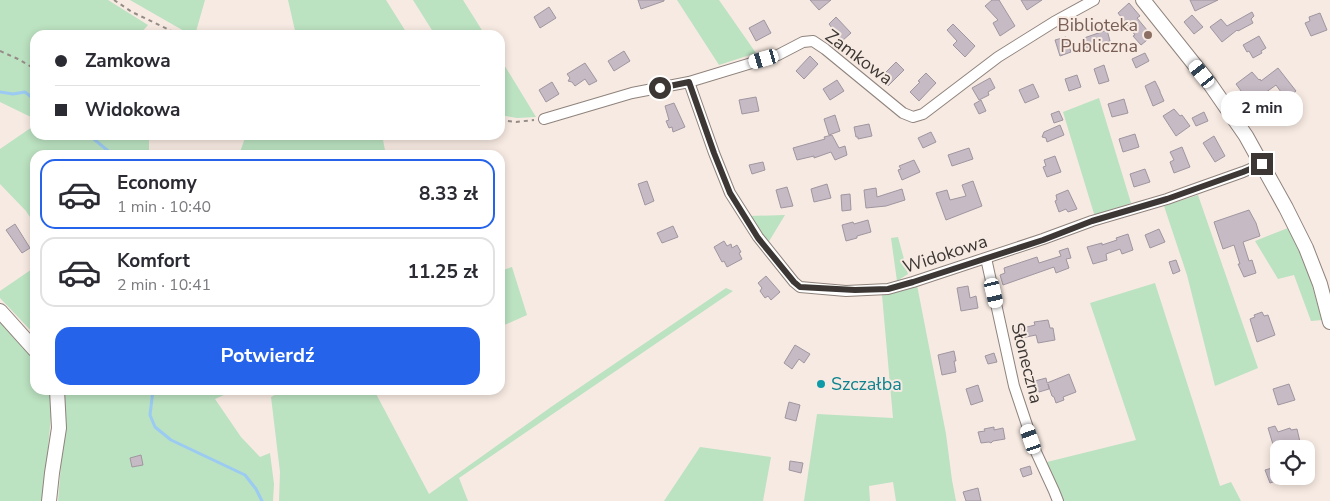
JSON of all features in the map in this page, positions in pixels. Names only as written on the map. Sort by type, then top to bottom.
[{"type":"main road","points":[[1143,0],[1217,93],[1246,136],[1306,248],[1320,284],[1330,322]]},
{"type":"main road","points":[[0,311],[30,344]]},
{"type":"main road","points":[[49,501],[59,428],[57,395]]},
{"type":"street","name":"Zamkowa","points":[[544,119],[632,93],[689,82],[778,55],[804,42],[813,41],[825,48],[904,113],[913,118],[922,114],[998,57],[1054,22],[1094,0]]},
{"type":"street","name":"Widokowa","points":[[689,82],[730,193],[758,238],[800,287],[846,291],[888,289],[1043,240],[1092,221],[1167,199],[1262,164]]},
{"type":"street","name":"Słoneczna","points":[[986,258],[1014,386],[1036,452],[1058,501]]},
{"type":"path","points":[[114,0],[132,12],[170,30]]},
{"type":"path","points":[[0,51],[30,66]]},
{"type":"path","points":[[505,121],[516,122],[544,119]]},
{"type":"green space","points":[[0,0],[108,0],[148,25],[144,30],[30,30],[30,117],[0,102]]},
{"type":"green space","points":[[130,0],[205,0],[196,30],[182,30]]},
{"type":"green space","points":[[288,0],[386,0],[405,30],[295,30]]},
{"type":"green space","points":[[413,0],[463,0],[482,30],[432,30]]},
{"type":"green space","points":[[677,0],[719,0],[756,53],[719,65]]},
{"type":"green space","points":[[505,66],[536,117],[517,118],[505,116]]},
{"type":"green space","points":[[1099,98],[1131,203],[1095,217],[1063,112]]},
{"type":"green space","points":[[30,128],[30,140],[149,140],[149,150],[30,150],[30,217],[0,184],[0,149]]},
{"type":"green space","points":[[244,140],[383,140],[385,150],[241,150]]},
{"type":"green space","points":[[1198,195],[1258,368],[1215,386],[1187,275],[1164,206]]},
{"type":"green space","points":[[785,215],[768,243],[749,216]]},
{"type":"green space","points":[[1288,228],[1306,264],[1322,320],[1311,321],[1294,275],[1278,279],[1255,241]]},
{"type":"green space","points":[[898,237],[908,274],[897,281],[891,238]]},
{"type":"green space","points":[[512,267],[527,315],[505,325],[505,269]]},
{"type":"green space","points":[[30,270],[30,330],[0,298],[0,291]]},
{"type":"green space","points":[[1155,283],[1220,486],[1231,482],[1241,501],[1063,501],[1047,462],[1136,440],[1090,303]]},
{"type":"green space","points":[[917,285],[946,434],[956,501],[896,501],[893,482],[869,486],[870,501],[804,501],[817,414],[893,418],[882,295]]},
{"type":"green space","points":[[726,288],[733,291],[459,478],[468,501],[279,501],[280,472],[271,397],[275,395],[377,395],[429,494],[551,407]]},
{"type":"green space","points":[[0,322],[30,355],[30,395],[50,395],[51,416],[43,501],[0,501]]},
{"type":"green space","points":[[63,395],[224,395],[215,399],[241,437],[260,457],[270,453],[274,484],[273,501],[58,501],[65,416]]},
{"type":"green space","points":[[700,447],[771,457],[763,501],[664,501]]},
{"type":"building","points":[[638,0],[664,0],[664,1],[641,9]]},
{"type":"building","points":[[810,0],[831,0],[819,10]]},
{"type":"building","points":[[992,0],[999,0],[1015,26],[1000,36],[993,23],[998,20],[985,6]]},
{"type":"building","points":[[1021,0],[1042,0],[1027,10]]},
{"type":"building","points":[[1190,0],[1218,0],[1195,11]]},
{"type":"building","points":[[1129,3],[1140,16],[1137,18],[1152,36],[1141,45],[1118,13]]},
{"type":"building","points":[[549,7],[556,18],[540,28],[534,17]]},
{"type":"building","points":[[1252,12],[1254,16],[1251,19],[1253,23],[1237,30],[1222,42],[1210,27],[1221,19],[1227,26]]},
{"type":"building","points":[[1320,13],[1327,30],[1311,36],[1305,23],[1310,21],[1309,17]]},
{"type":"building","points":[[1192,15],[1203,27],[1194,34],[1184,22]]},
{"type":"building","points":[[836,17],[851,33],[842,41],[829,24]]},
{"type":"building","points":[[764,20],[771,33],[756,41],[749,28]]},
{"type":"building","points":[[953,24],[975,46],[965,57],[953,45],[957,41],[947,30]]},
{"type":"building","points":[[1107,30],[1110,41],[1087,48],[1084,38]]},
{"type":"building","points":[[1259,36],[1266,48],[1261,51],[1262,53],[1253,58],[1243,45]]},
{"type":"building","points":[[1066,37],[1071,52],[1060,56],[1055,40]]},
{"type":"building","points":[[624,51],[630,61],[614,71],[608,61]]},
{"type":"building","points":[[1145,53],[1149,61],[1136,68],[1132,59]]},
{"type":"building","points":[[810,56],[818,64],[804,79],[796,71]]},
{"type":"building","points":[[896,62],[904,70],[888,86],[880,78]]},
{"type":"building","points":[[585,63],[597,81],[589,85],[585,79],[575,86],[572,82],[568,81],[570,78],[567,74]]},
{"type":"building","points":[[1104,65],[1109,81],[1099,84],[1094,69]]},
{"type":"building","points":[[1278,68],[1296,91],[1286,99],[1276,85],[1249,102],[1236,84],[1252,72],[1261,81]]},
{"type":"building","points":[[926,73],[936,83],[919,101],[910,92]]},
{"type":"building","points":[[1077,75],[1081,87],[1069,91],[1065,79]]},
{"type":"building","points":[[990,78],[995,88],[988,92],[989,95],[979,100],[972,88]]},
{"type":"building","points":[[837,80],[844,91],[830,100],[823,89]]},
{"type":"building","points":[[1155,81],[1164,101],[1153,106],[1145,86]]},
{"type":"building","points":[[552,82],[559,94],[546,102],[539,90]]},
{"type":"building","points":[[1033,84],[1039,97],[1025,103],[1019,90]]},
{"type":"building","points":[[756,97],[759,111],[742,114],[739,100]]},
{"type":"building","points":[[1124,99],[1128,113],[1112,117],[1108,104]]},
{"type":"building","points":[[981,100],[986,111],[979,114],[974,104]]},
{"type":"building","points":[[674,103],[685,127],[673,132],[672,127],[669,128],[666,121],[669,120],[665,106]]},
{"type":"building","points":[[1174,109],[1180,116],[1182,115],[1190,126],[1176,136],[1163,116]]},
{"type":"building","points":[[1059,111],[1063,120],[1054,123],[1051,114]]},
{"type":"building","points":[[1204,112],[1208,121],[1196,126],[1192,118]]},
{"type":"building","points":[[835,115],[840,131],[829,135],[824,119]]},
{"type":"building","points":[[869,124],[872,136],[858,139],[854,127]]},
{"type":"building","points":[[1060,125],[1064,135],[1047,142],[1046,138],[1042,137],[1044,132]]},
{"type":"building","points":[[931,132],[936,142],[923,148],[918,138]]},
{"type":"building","points":[[1135,134],[1139,147],[1123,152],[1119,139]]},
{"type":"building","points":[[832,135],[839,148],[845,146],[847,155],[835,160],[831,152],[814,158],[814,156],[797,160],[793,148],[825,139],[824,137]]},
{"type":"building","points":[[1214,136],[1225,156],[1215,162],[1203,143]]},
{"type":"building","points":[[1182,147],[1190,167],[1174,173],[1170,162],[1174,160],[1170,152]]},
{"type":"building","points":[[969,148],[973,159],[952,166],[948,155]]},
{"type":"building","points":[[1055,156],[1061,172],[1047,177],[1043,167],[1046,166],[1044,160]]},
{"type":"building","points":[[914,160],[920,172],[902,180],[898,170],[901,169],[899,166]]},
{"type":"building","points":[[763,162],[765,170],[752,174],[749,165]]},
{"type":"building","points":[[1145,169],[1150,182],[1134,187],[1130,174]]},
{"type":"building","points":[[647,181],[654,201],[645,205],[638,184]]},
{"type":"building","points":[[973,181],[982,206],[946,220],[936,193],[947,190],[950,200],[966,196],[962,185]]},
{"type":"building","points":[[827,184],[831,198],[814,202],[811,189]]},
{"type":"building","points":[[787,187],[793,206],[781,208],[776,190]]},
{"type":"building","points":[[876,188],[877,197],[902,189],[905,200],[886,206],[866,208],[864,190]]},
{"type":"building","points":[[1068,190],[1077,209],[1068,212],[1066,209],[1059,212],[1055,201],[1057,200],[1056,195]]},
{"type":"building","points":[[850,194],[851,210],[842,211],[841,195]]},
{"type":"building","points":[[1249,210],[1260,236],[1243,242],[1249,261],[1252,260],[1256,273],[1244,277],[1238,264],[1240,264],[1234,245],[1223,249],[1214,222]]},
{"type":"building","points":[[868,220],[871,232],[846,241],[842,225]]},
{"type":"building","points":[[15,224],[30,248],[22,253],[6,230]]},
{"type":"building","points":[[673,226],[678,237],[662,243],[657,233]]},
{"type":"building","points":[[1159,229],[1165,242],[1150,248],[1145,235]]},
{"type":"building","points":[[1128,234],[1133,250],[1122,254],[1120,249],[1106,254],[1107,260],[1093,264],[1087,247],[1102,243],[1102,245]]},
{"type":"building","points":[[724,241],[727,246],[731,244],[732,248],[737,245],[742,259],[727,267],[714,247]]},
{"type":"building","points":[[1068,248],[1071,258],[1066,259],[1069,268],[1056,273],[1054,267],[1003,285],[1000,275],[1005,273],[1004,268],[1037,257],[1039,263],[1061,256],[1059,251]]},
{"type":"building","points":[[1176,260],[1180,271],[1173,274],[1169,262]]},
{"type":"building","points":[[766,276],[780,292],[771,300],[768,296],[765,298],[760,291],[762,288],[758,283]]},
{"type":"building","points":[[968,286],[970,298],[976,296],[978,308],[961,311],[957,288]]},
{"type":"building","points":[[1262,312],[1264,316],[1268,315],[1275,335],[1257,342],[1250,319]]},
{"type":"building","points":[[1048,320],[1050,328],[1053,328],[1055,340],[1038,343],[1036,335],[1016,339],[1015,330],[1035,325],[1034,322]]},
{"type":"building","points":[[795,345],[810,354],[804,363],[799,359],[792,369],[784,363]]},
{"type":"building","points":[[954,351],[956,372],[942,375],[938,355]]},
{"type":"building","points":[[994,353],[997,362],[988,364],[985,356]]},
{"type":"building","points":[[1069,374],[1076,392],[1063,397],[1064,400],[1056,403],[1048,384],[1049,389],[1039,392],[1035,381],[1046,378],[1047,383]]},
{"type":"building","points":[[1289,384],[1295,400],[1278,405],[1273,389]]},
{"type":"building","points":[[978,385],[983,401],[971,405],[966,389]]},
{"type":"building","points":[[789,402],[800,405],[796,421],[785,418]]},
{"type":"building","points":[[1275,426],[1278,432],[1290,428],[1291,430],[1297,429],[1300,440],[1272,440],[1268,428]]},
{"type":"building","points":[[994,427],[994,430],[1003,428],[1005,439],[991,443],[981,443],[978,432]]},
{"type":"building","points":[[141,455],[143,465],[132,467],[130,458]]},
{"type":"building","points":[[790,461],[803,463],[801,473],[789,470]]},
{"type":"building","points":[[1030,466],[1032,474],[1023,477],[1020,469]]},
{"type":"building","points":[[1270,469],[1270,483],[1265,470]]},
{"type":"building","points":[[978,488],[981,501],[966,501],[963,492]]},
{"type":"waterway","points":[[0,92],[13,94],[25,92],[30,96]]},
{"type":"waterway","points":[[95,140],[107,150]]},
{"type":"waterway","points":[[152,395],[150,415],[155,427],[171,440],[245,475],[256,489],[262,501]]},
{"type":"place","name":"Biblioteka Publiczna","points":[[1148,35]]},
{"type":"place","name":"Szczałba","points":[[821,384]]},
{"type":"route","points":[[660,88],[689,82],[730,193],[758,238],[800,287],[846,291],[888,289],[1043,240],[1092,221],[1167,199],[1262,164]]}]
